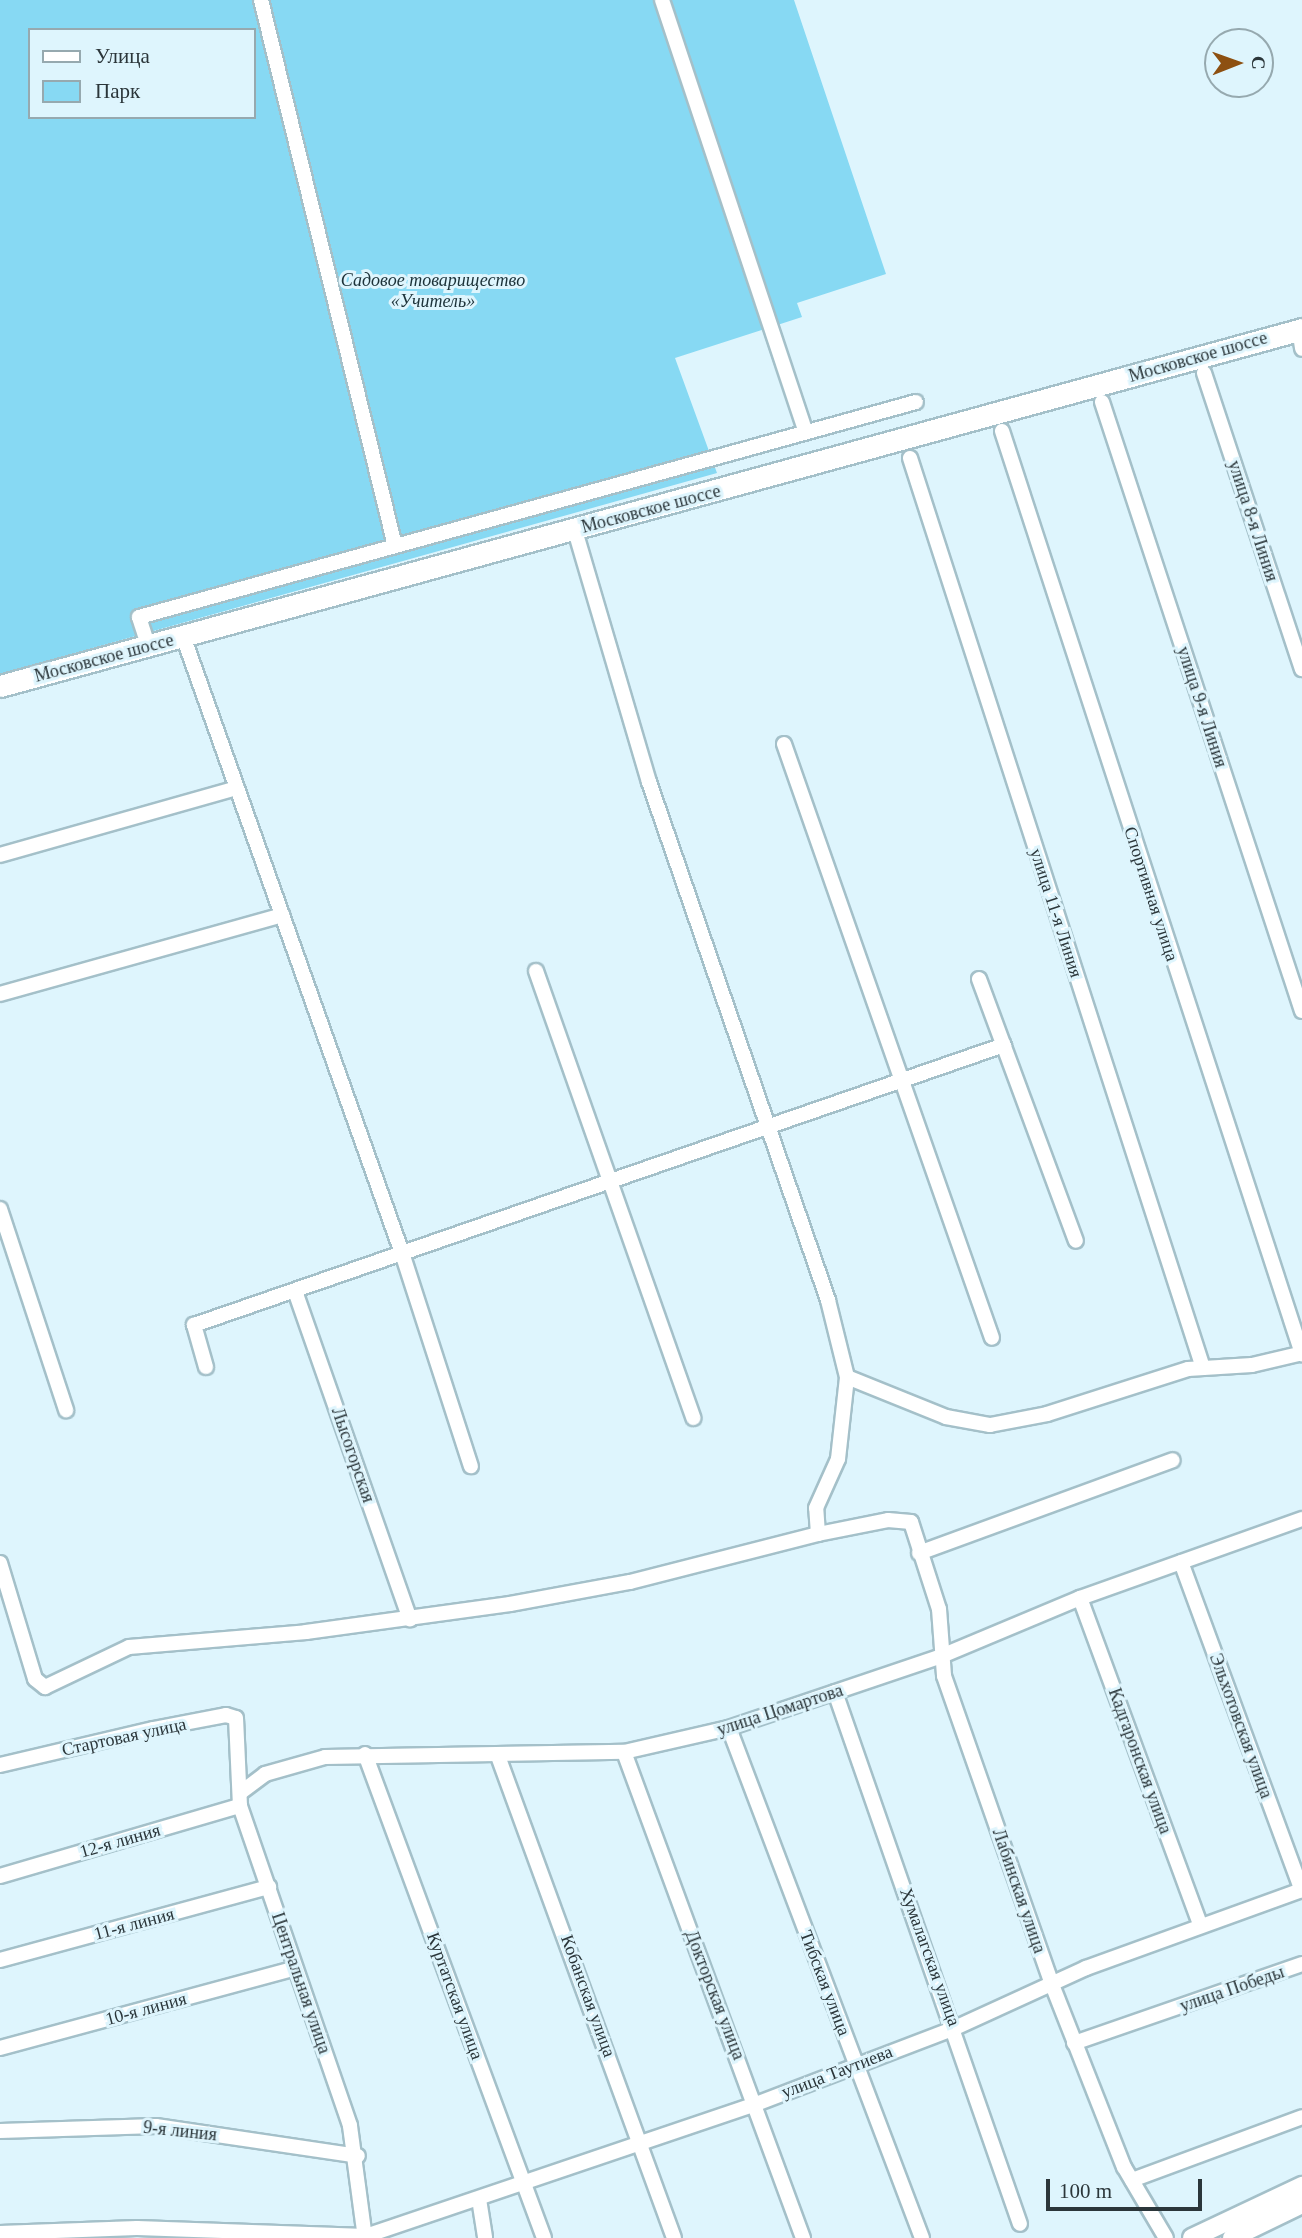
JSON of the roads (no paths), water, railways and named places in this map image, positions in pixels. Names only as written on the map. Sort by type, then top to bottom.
[{"type":"highway","name":"Московское шоссе","points":[[0,686],[1301,336]]},
{"type":"main road","points":[[1192,2238],[1302,2186]]},
{"type":"main road","points":[[1232,2238],[1302,2204]]},
{"type":"street","points":[[261,0],[395,546]]},
{"type":"street","points":[[662,0],[806,432]]},
{"type":"street","name":"улица 8-я Линия","points":[[1204,373],[1302,669]]},
{"type":"street","points":[[148,645],[139,617],[916,402]]},
{"type":"street","name":"улица 9-я Линия","points":[[1102,402],[1302,1011]]},
{"type":"street","name":"Спортивная улица","points":[[1002,431],[1300,1354]]},
{"type":"street","name":"улица 11-я Линия","points":[[910,458],[1203,1368]]},
{"type":"street","points":[[0,1563],[36,1679],[45,1687],[129,1647],[410,1619],[630,1582],[818,1534],[816,1508],[838,1459],[847,1377],[828,1300],[649,782],[575,530]]},
{"type":"street","points":[[183,636],[403,1256],[471,1466]]},
{"type":"street","points":[[784,744],[905,1080],[992,1338]]},
{"type":"street","points":[[0,855],[237,788]]},
{"type":"street","points":[[0,994],[282,915]]},
{"type":"street","points":[[536,971],[608,1184],[693,1418]]},
{"type":"street","points":[[979,978],[1076,1241]]},
{"type":"street","points":[[206,1367],[194,1325],[403,1256],[1004,1045]]},
{"type":"street","points":[[0,1209],[66,1410]]},
{"type":"street","name":"Лысогорская","points":[[295,1292],[410,1619]]},
{"type":"street","points":[[847,1377],[946,1416],[990,1425],[1047,1414],[1203,1368],[1252,1365],[1300,1354]]},
{"type":"street","points":[[919,1553],[1174,1460]]},
{"type":"street","name":"Лабинская улица","points":[[818,1534],[902,1519],[914,1531],[942,1625],[939,1657],[1051,1982],[1132,2180],[1166,2238]]},
{"type":"street","name":"улица Цомартова","points":[[240,1800],[265,1774],[299,1762],[365,1754],[498,1756],[624,1752],[729,1728],[939,1657],[1080,1598],[1302,1521]]},
{"type":"street","name":"Эльхотовская улица","points":[[1181,1562],[1302,1890]]},
{"type":"street","name":"Кадгаронская улица","points":[[1080,1598],[1200,1924]]},
{"type":"street","name":"Хумалагская улица","points":[[835,1692],[956,2028],[1020,2224]]},
{"type":"street","name":"Стартовая улица","points":[[0,1765],[226,1715],[236,1718],[240,1729]]},
{"type":"street","name":"Тибская улица","points":[[729,1728],[922,2238]]},
{"type":"street","name":"Центральная улица","points":[[240,1729],[240,1800],[293,1969],[358,2156],[365,2237]]},
{"type":"street","name":"Докторская улица","points":[[624,1752],[756,2104],[803,2238]]},
{"type":"street","name":"Куртатская улица","points":[[365,1754],[544,2238]]},
{"type":"street","name":"Кобанская улица","points":[[498,1756],[643,2144],[674,2238]]},
{"type":"street","name":"12-я линия","points":[[0,1877],[240,1800]]},
{"type":"street","name":"11-я линия","points":[[0,1960],[268,1887]]},
{"type":"street","name":"улица Таутиева","points":[[365,2237],[756,2104],[856,2063],[956,2028],[1051,1982],[1200,1924],[1302,1890]]},
{"type":"street","name":"улица Победы","points":[[1074,2043],[1302,1964]]},
{"type":"street","name":"10-я линия","points":[[0,2048],[293,1969]]},
{"type":"street","points":[[1132,2180],[1302,2117]]},
{"type":"street","name":"9-я линия","points":[[0,2131],[156,2126],[358,2156]]},
{"type":"street","points":[[479,2199],[485,2238]]},
{"type":"street","points":[[0,2233],[137,2228],[365,2237]]},
{"type":"park label","name":"Садовое товарищество «Учитель»","points":[[433,291]]}]
